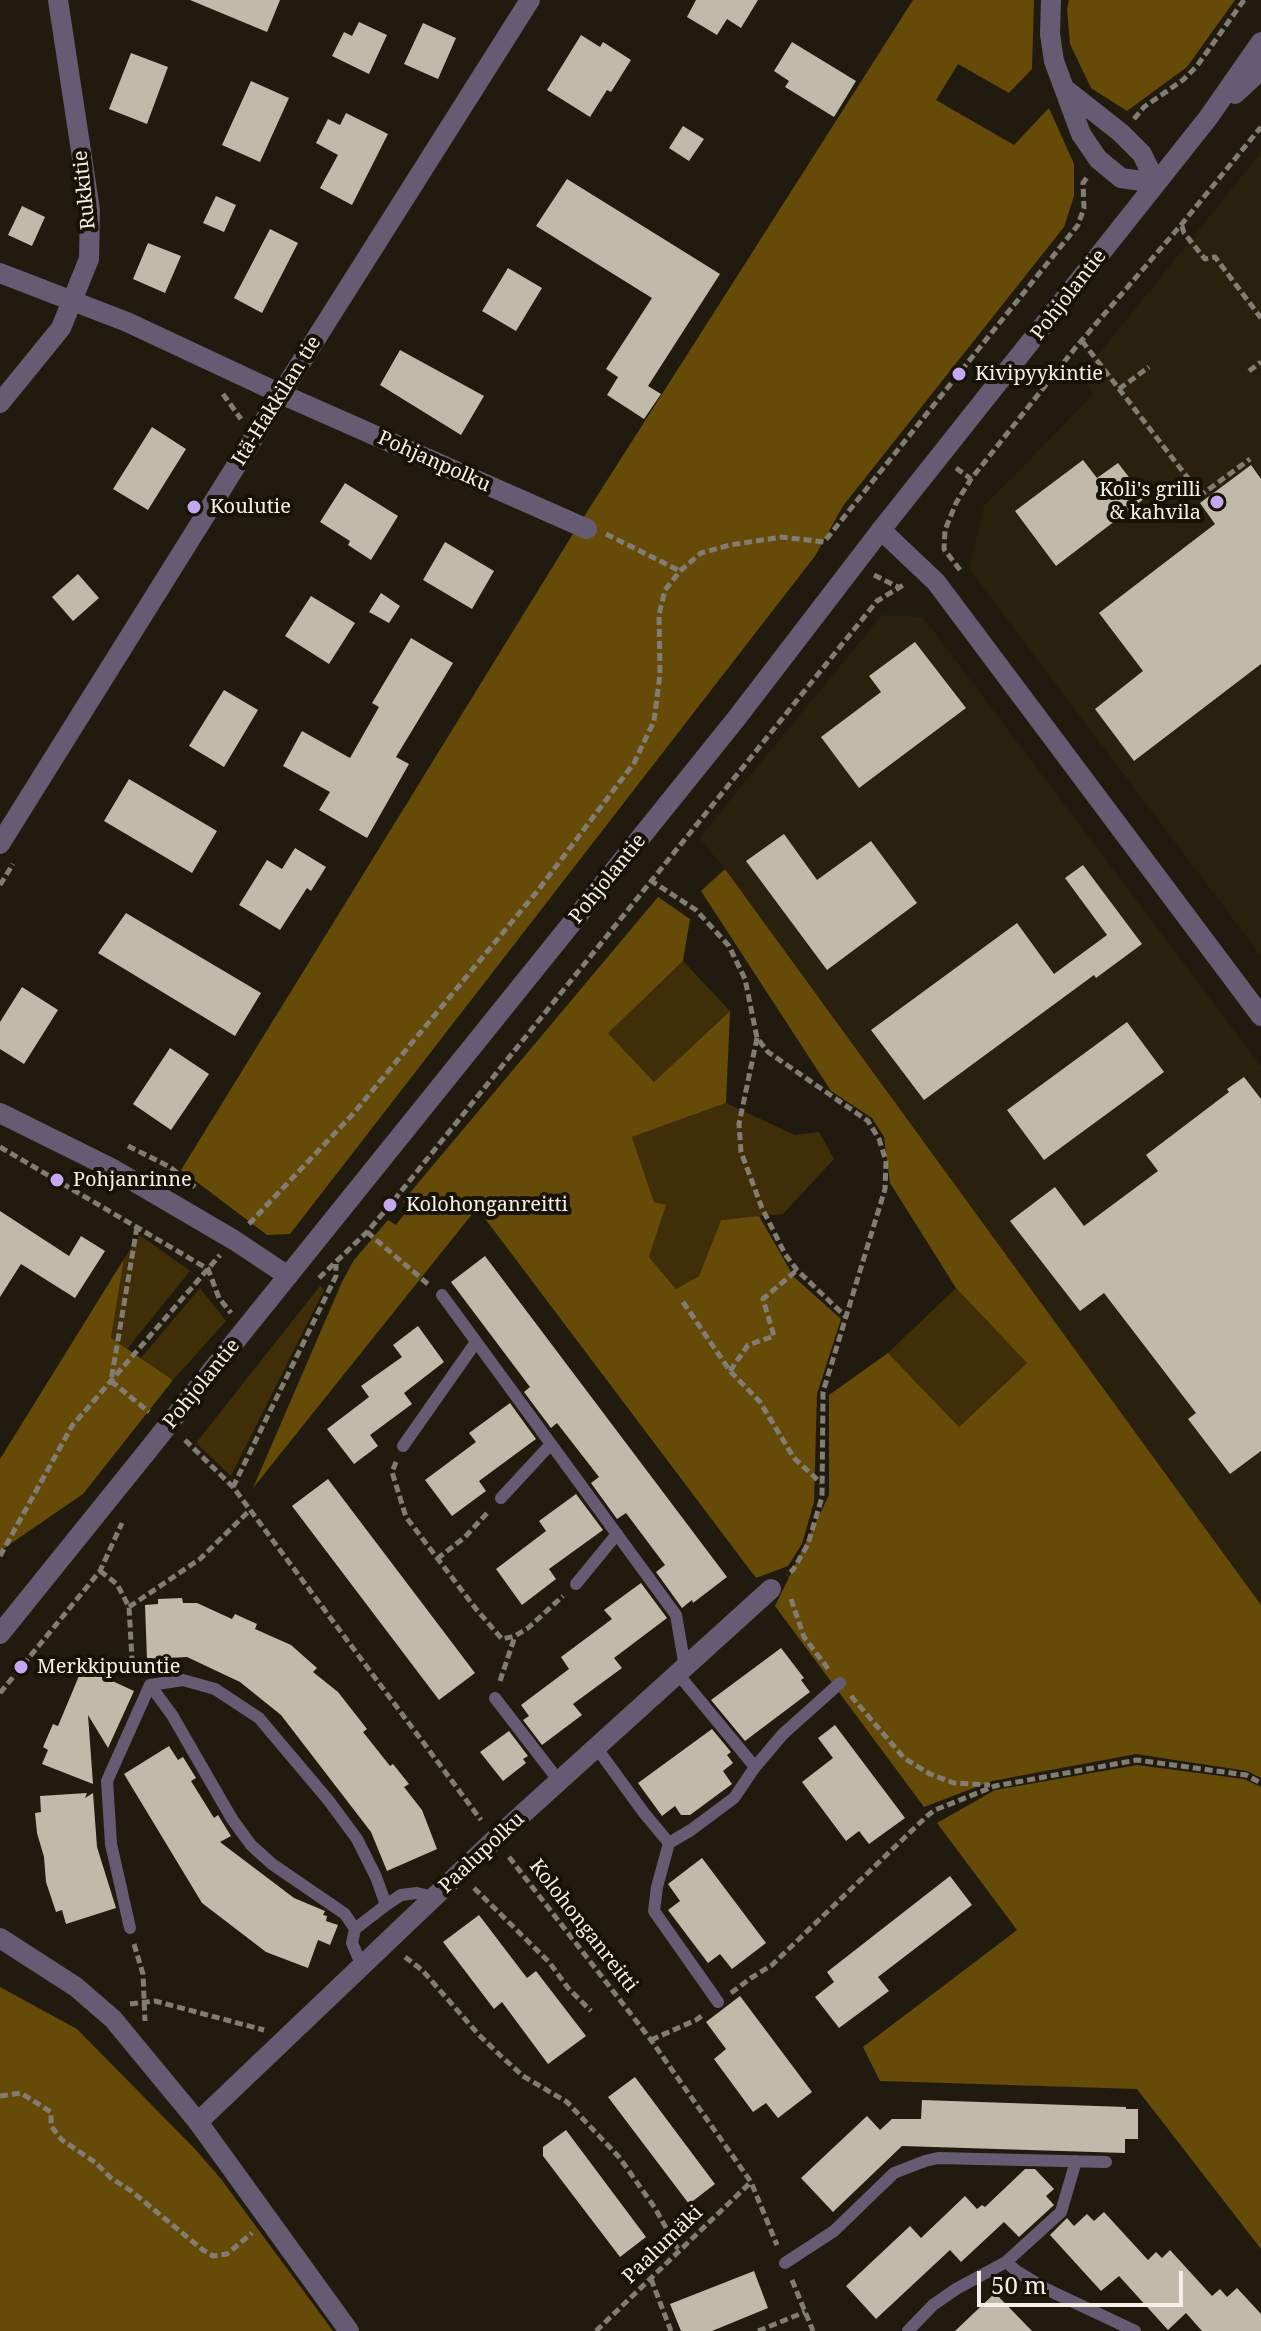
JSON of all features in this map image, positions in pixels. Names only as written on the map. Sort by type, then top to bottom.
[{"type":"street","name":"Rukkitie","points":[[0,403],[61,328],[89,259],[90,210],[58,0]]},
{"type":"street","name":"Itä-Hakkilan tie","points":[[0,844],[530,0]]},
{"type":"street","points":[[1051,0],[1050,34],[1054,61],[1081,134],[1098,159],[1121,178],[1156,183]]},
{"type":"street","name":"Pohjolantie","points":[[0,1634],[727,731],[881,530],[1208,118],[1261,42]]},
{"type":"street","name":"Pohjolantie","points":[[1208,118],[1261,70]]},
{"type":"street","points":[[1064,88],[1121,133],[1142,154],[1156,183]]},
{"type":"street","points":[[0,273],[127,322],[281,394]]},
{"type":"street","name":"Pohjanpolku","points":[[281,394],[587,529]]},
{"type":"street","points":[[881,530],[936,582],[1261,1016]]},
{"type":"street","points":[[0,1113],[111,1168],[234,1240],[288,1276]]},
{"type":"street","name":"Paalupolku","points":[[198,2122],[495,1839],[778,1583]]},
{"type":"street","points":[[0,1938],[76,1987],[113,2019],[198,2122],[349,2331]]},
{"type":"lane","points":[[442,1295],[676,1615],[681,1670],[755,1767]]},
{"type":"lane","points":[[403,1446],[476,1342]]},
{"type":"lane","points":[[501,1498],[551,1444]]},
{"type":"lane","points":[[576,1584],[617,1534]]},
{"type":"lane","points":[[150,1685],[183,1680],[215,1689],[259,1718],[357,1839],[386,1905]]},
{"type":"lane","points":[[718,2002],[654,1911],[669,1843],[734,1798],[783,1734],[840,1683]]},
{"type":"lane","points":[[130,1928],[111,1844],[107,1781],[150,1685]]},
{"type":"lane","points":[[150,1685],[172,1715],[232,1819],[251,1845],[272,1864],[345,1914],[355,1929]]},
{"type":"lane","points":[[495,1698],[559,1781]]},
{"type":"lane","points":[[596,1747],[669,1843]]},
{"type":"lane","points":[[362,1966],[352,1943],[355,1929],[401,1895],[417,1893],[434,1897]]},
{"type":"lane","points":[[785,2263],[834,2231],[894,2173],[925,2161],[938,2158],[1106,2162]]},
{"type":"lane","points":[[908,2331],[933,2305],[1006,2262],[1061,2212],[1076,2161]]},
{"type":"lane","points":[[1006,2262],[1046,2289],[1135,2331]]},
{"type":"path","points":[[1144,107],[1183,80],[1197,66],[1244,0]]},
{"type":"path","points":[[944,549],[945,530],[956,503],[971,479],[1261,127]]},
{"type":"path","points":[[246,1226],[353,1114],[539,889],[634,763],[654,721],[660,674],[659,615],[665,590],[680,571],[701,553],[730,545],[782,537],[824,542],[1078,225],[1084,208],[1083,183]]},
{"type":"path","points":[[1181,225],[1205,259],[1215,257],[1261,317]]},
{"type":"path","points":[[1082,341],[1201,495],[1250,459]]},
{"type":"path","points":[[1249,371],[1261,362]]},
{"type":"path","points":[[1119,389],[1149,367]]},
{"type":"path","points":[[587,529],[602,532],[680,571]]},
{"type":"path","points":[[315,1282],[367,1232],[877,601],[900,588]]},
{"type":"path","points":[[650,880],[696,910],[729,946],[745,979],[757,1038],[739,1124],[741,1152],[762,1208],[785,1254],[797,1270],[846,1317]]},
{"type":"path","points":[[757,1038],[768,1052],[868,1121],[879,1139],[886,1161],[885,1189],[823,1392],[822,1497],[808,1544],[793,1570],[778,1583],[804,1637],[904,1758],[930,1774],[954,1783],[995,1786]]},
{"type":"path","points":[[0,1147],[208,1269],[219,1298],[232,1315]]},
{"type":"path","points":[[111,1381],[137,1227]]},
{"type":"path","points":[[367,1232],[442,1295]]},
{"type":"path","name":"Kolohonganreitti","points":[[336,1264],[336,1276],[233,1487],[495,1839],[651,2040],[751,2182],[813,2331]]},
{"type":"path","points":[[0,1556],[72,1426],[208,1269]]},
{"type":"path","points":[[730,1371],[748,1345],[774,1336],[763,1299],[797,1270]]},
{"type":"path","points":[[683,1302],[730,1371],[760,1402],[794,1458],[821,1484]]},
{"type":"path","points":[[403,1446],[392,1472],[406,1517],[502,1639],[515,1636],[576,1584]]},
{"type":"path","points":[[437,1559],[465,1537],[501,1498]]},
{"type":"path","points":[[129,1607],[200,1559],[250,1510]]},
{"type":"path","points":[[0,1693],[100,1571],[125,1516]]},
{"type":"path","points":[[100,1571],[117,1584],[129,1607],[132,1659],[150,1685]]},
{"type":"path","points":[[495,1698],[515,1636]]},
{"type":"path","points":[[651,2040],[696,2020],[772,1965],[935,1810],[995,1786],[1137,1760],[1246,1775],[1261,1783]]},
{"type":"path","points":[[457,1875],[487,1900],[549,1962],[568,1988],[591,2011]]},
{"type":"path","points":[[130,1928],[143,1974],[145,2025]]},
{"type":"path","points":[[384,1946],[422,1970],[479,2035],[523,2076],[567,2102],[619,2157],[655,2208],[679,2251]]},
{"type":"path","points":[[129,2004],[155,2001],[263,2030],[295,2030]]},
{"type":"path","points":[[0,2096],[21,2093],[51,2112],[51,2126],[62,2140],[96,2163],[111,2178],[213,2256],[227,2254],[268,2219]]},
{"type":"path","name":"Paalumäki","points":[[596,2331],[751,2182]]},
{"type":"path","points":[[651,2279],[671,2331]]},
{"type":"path","points":[[758,2331],[805,2312]]},
{"type":"shaded area","points":[[913,0],[1034,0],[1032,69],[1009,93],[958,64],[936,100],[1014,145],[1049,108],[1074,164],[1074,196],[1064,227],[843,506],[815,556],[290,1234],[267,1235],[181,1170],[571,537]]},
{"type":"shaded area","points":[[1069,0],[1235,0],[1187,67],[1127,111],[1091,88],[1070,44]]},
{"type":"shaded area","points":[[1261,152],[1261,956],[969,569],[984,506],[1093,395],[1082,375]]},
{"type":"shaded area","points":[[882,615],[923,617],[1261,1066],[1261,1605],[725,869],[699,838]]},
{"type":"shaded area","points":[[725,869],[1261,1605],[1261,1778],[1247,1771],[1136,1754],[992,1781],[924,1807],[775,1606],[829,1495],[829,1395],[888,1353],[959,1427],[1027,1363],[956,1288],[890,1183],[884,1137],[872,1118],[831,1091],[701,891]]},
{"type":"shaded area","points":[[658,897],[690,919],[683,961],[608,1033],[654,1082],[730,1011],[726,1103],[632,1137],[654,1202],[666,1205],[649,1257],[676,1289],[699,1276],[721,1220],[759,1216],[794,1277],[841,1319],[817,1394],[814,1502],[802,1544],[788,1566],[756,1578],[477,1208],[253,1488],[354,1260],[388,1220],[396,1225],[409,1208],[403,1201]]},
{"type":"shaded area","points":[[683,961],[730,1011],[654,1082],[607,1032]]},
{"type":"shaded area","points":[[726,1103],[795,1135],[819,1132],[834,1159],[783,1214],[721,1220],[699,1276],[676,1289],[649,1257],[665,1206],[654,1202],[632,1137]]},
{"type":"shaded area","points":[[140,1235],[190,1271],[127,1349],[111,1338],[124,1259]]},
{"type":"shaded area","points":[[124,1259],[111,1338],[173,1380],[83,1494],[0,1551],[0,1459]]},
{"type":"shaded area","points":[[320,1286],[324,1290],[231,1476],[196,1443]]},
{"type":"shaded area","points":[[200,1288],[226,1321],[173,1380],[141,1358]]},
{"type":"shaded area","points":[[956,1288],[1027,1363],[959,1427],[888,1353]]},
{"type":"shaded area","points":[[1137,1765],[1244,1779],[1261,1787],[1261,2249],[1137,2089],[880,2081],[863,2047],[1017,1930],[937,1823],[995,1790]]},
{"type":"shaded area","points":[[0,1987],[77,2029],[195,2149],[221,2179],[333,2331],[0,2331]]},
{"type":"building","points":[[190,0],[280,0],[267,32]]},
{"type":"building","points":[[696,0],[758,0],[741,28],[727,19],[717,35],[687,17]]},
{"type":"building","points":[[359,22],[387,35],[369,74],[332,56],[344,32],[352,36]]},
{"type":"building","points":[[423,23],[456,38],[438,79],[404,64]]},
{"type":"building","points":[[581,35],[600,47],[603,42],[631,60],[611,92],[607,90],[590,117],[547,90]]},
{"type":"building","points":[[792,42],[856,81],[834,117],[785,87],[789,81],[774,71]]},
{"type":"building","points":[[131,53],[168,67],[147,124],[109,109]]},
{"type":"building","points":[[251,81],[289,98],[260,162],[222,145]]},
{"type":"building","points":[[346,113],[388,134],[352,205],[320,188],[338,155],[316,143],[328,119],[340,125]]},
{"type":"building","points":[[683,126],[704,139],[689,161],[669,148]]},
{"type":"building","points":[[567,179],[720,274],[648,386],[661,394],[644,419],[607,395],[618,377],[606,369],[652,298],[536,226]]},
{"type":"building","points":[[216,196],[236,205],[224,232],[203,223]]},
{"type":"building","points":[[22,206],[45,217],[32,246],[8,235]]},
{"type":"building","points":[[270,229],[298,243],[262,313],[234,298]]},
{"type":"building","points":[[148,243],[181,256],[165,293],[133,279]]},
{"type":"building","points":[[508,268],[542,288],[516,331],[482,311]]},
{"type":"building","points":[[400,350],[484,396],[461,435],[380,385]]},
{"type":"building","points":[[152,427],[186,449],[148,510],[113,489]]},
{"type":"building","points":[[1083,460],[1097,478],[1118,463],[1145,498],[1056,566],[1015,511]]},
{"type":"building","points":[[1251,465],[1261,479],[1261,664],[1134,761],[1095,709],[1143,671],[1099,613],[1215,524],[1200,503]]},
{"type":"building","points":[[345,483],[398,516],[371,560],[348,545],[350,541],[320,522]]},
{"type":"building","points":[[445,542],[494,571],[472,609],[423,580]]},
{"type":"building","points":[[78,574],[99,598],[73,621],[52,597]]},
{"type":"building","points":[[381,593],[400,606],[389,623],[369,612]]},
{"type":"building","points":[[311,596],[355,623],[329,664],[285,636]]},
{"type":"building","points":[[411,638],[453,663],[396,757],[409,764],[367,838],[319,810],[330,792],[283,766],[302,731],[350,758],[379,707],[372,703]]},
{"type":"building","points":[[915,642],[966,708],[859,788],[821,737],[881,692],[869,676]]},
{"type":"building","points":[[224,690],[258,710],[224,767],[189,746]]},
{"type":"building","points":[[129,779],[217,831],[192,873],[104,821]]},
{"type":"building","points":[[784,834],[817,880],[871,841],[917,903],[827,970],[746,861]]},
{"type":"building","points":[[295,848],[326,867],[311,891],[307,888],[280,930],[239,905],[267,860],[282,869]]},
{"type":"building","points":[[1083,865],[1142,944],[1096,978],[1094,975],[924,1100],[871,1030],[1017,923],[1054,974],[1107,935],[1065,878]]},
{"type":"building","points":[[126,913],[261,993],[235,1036],[98,953]]},
{"type":"building","points":[[22,987],[58,1010],[24,1064],[0,1049],[0,1022]]},
{"type":"building","points":[[1127,1022],[1164,1072],[1044,1160],[1007,1110]]},
{"type":"building","points":[[170,1048],[209,1074],[171,1130],[133,1104]]},
{"type":"building","points":[[1244,1077],[1261,1099],[1261,1451],[1230,1474],[1188,1419],[1196,1413],[1104,1293],[1080,1311],[1010,1221],[1055,1187],[1084,1226],[1158,1171],[1146,1155]]},
{"type":"building","points":[[0,1211],[69,1256],[81,1236],[105,1251],[75,1298],[21,1264],[0,1297]]},
{"type":"building","points":[[485,1256],[727,1577],[693,1603],[692,1600],[682,1608],[656,1572],[665,1565],[626,1513],[617,1519],[591,1483],[599,1477],[557,1423],[551,1428],[524,1392],[530,1387],[451,1282]]},
{"type":"building","points":[[418,1326],[444,1362],[404,1393],[412,1404],[370,1435],[378,1446],[354,1464],[327,1429],[369,1397],[361,1386],[402,1357],[393,1345]]},
{"type":"building","points":[[510,1403],[536,1439],[479,1481],[486,1491],[452,1516],[425,1480],[476,1442],[469,1433]]},
{"type":"building","points":[[328,1479],[475,1673],[439,1700],[292,1506]]},
{"type":"building","points":[[576,1494],[603,1530],[549,1569],[556,1579],[522,1605],[496,1569],[546,1531],[539,1521]]},
{"type":"building","points":[[641,1583],[667,1618],[614,1658],[622,1668],[573,1704],[582,1715],[542,1745],[523,1720],[529,1716],[521,1705],[569,1669],[561,1657],[612,1619],[604,1610]]},
{"type":"building","points":[[182,1598],[183,1603],[197,1603],[232,1619],[235,1614],[257,1624],[255,1629],[291,1645],[317,1668],[313,1672],[338,1692],[367,1729],[363,1732],[409,1784],[404,1787],[422,1810],[437,1849],[387,1871],[371,1832],[281,1715],[240,1682],[187,1657],[147,1659],[145,1605],[158,1604],[158,1599]]},
{"type":"building","points":[[781,1648],[804,1678],[801,1680],[810,1692],[745,1741],[711,1700]]},
{"type":"building","points":[[84,1664],[84,1668],[134,1691],[108,1748],[88,1715],[93,1784],[42,1764],[48,1750],[43,1747],[53,1724],[58,1726]]},
{"type":"building","points":[[835,1725],[905,1818],[869,1844],[859,1831],[846,1841],[802,1782],[833,1758],[818,1738]]},
{"type":"building","points":[[712,1729],[731,1752],[727,1755],[733,1763],[723,1771],[732,1784],[690,1815],[681,1815],[675,1806],[662,1816],[638,1783]]},
{"type":"building","points":[[509,1731],[528,1756],[523,1759],[526,1763],[503,1781],[480,1752]]},
{"type":"building","points":[[169,1746],[178,1760],[183,1757],[196,1778],[191,1781],[214,1818],[218,1815],[231,1836],[220,1842],[294,1898],[325,1911],[326,1921],[338,1925],[330,1945],[318,1940],[308,1968],[266,1952],[202,1903],[124,1774]]},
{"type":"building","points":[[87,1793],[85,1798],[93,1793],[97,1847],[116,1908],[66,1924],[62,1910],[56,1912],[46,1882],[35,1813],[41,1812],[40,1796]]},
{"type":"building","points":[[702,1858],[766,1943],[732,1969],[720,1954],[708,1963],[668,1910],[680,1901],[668,1884]]},
{"type":"building","points":[[950,1876],[972,1905],[878,1977],[889,1991],[839,2028],[815,1997],[834,1982],[827,1972]]},
{"type":"building","points":[[479,1915],[527,1978],[536,1971],[586,2036],[548,2064],[502,2002],[494,2009],[443,1942]]},
{"type":"building","points":[[740,1996],[812,2092],[778,2118],[766,2103],[753,2112],[714,2059],[726,2049],[706,2022]]},
{"type":"building","points":[[635,2077],[715,2184],[689,2204],[608,2097]]},
{"type":"building","points":[[922,2100],[1138,2109],[1138,2139],[1125,2139],[1125,2153],[902,2146],[833,2212],[801,2178],[867,2116],[880,2130],[892,2119],[921,2119]]},
{"type":"building","points":[[566,2130],[646,2237],[620,2257],[543,2156],[543,2147]]},
{"type":"building","points":[[1025,2169],[1035,2169],[1054,2189],[1046,2196],[1054,2205],[1019,2237],[1004,2222],[961,2262],[950,2250],[876,2319],[846,2286],[910,2226],[921,2238],[965,2196],[977,2209],[982,2205],[985,2207]]},
{"type":"building","points":[[1104,2212],[1148,2260],[1156,2252],[1162,2258],[1170,2250],[1212,2296],[1220,2289],[1227,2297],[1237,2288],[1261,2314],[1261,2331],[1202,2331],[1186,2313],[1168,2330],[1119,2276],[1101,2291],[1050,2235],[1067,2218],[1074,2226],[1087,2214],[1094,2221]]},
{"type":"building","points":[[754,2271],[768,2308],[712,2331],[681,2331],[670,2304]]},
{"type":"building","points":[[995,2293],[1032,2331],[955,2331]]},
{"type":"place","name":"Kivipyykintie","points":[[959,374]]},
{"type":"place","name":"Koli's grilli & kahvila","points":[[1217,502]]},
{"type":"place","name":"Koulutie","points":[[194,507]]},
{"type":"place","name":"Pohjanrinne","points":[[57,1180]]},
{"type":"place","name":"Kolohonganreitti","points":[[390,1205]]},
{"type":"place","name":"Merkkipuuntie","points":[[21,1667]]}]
